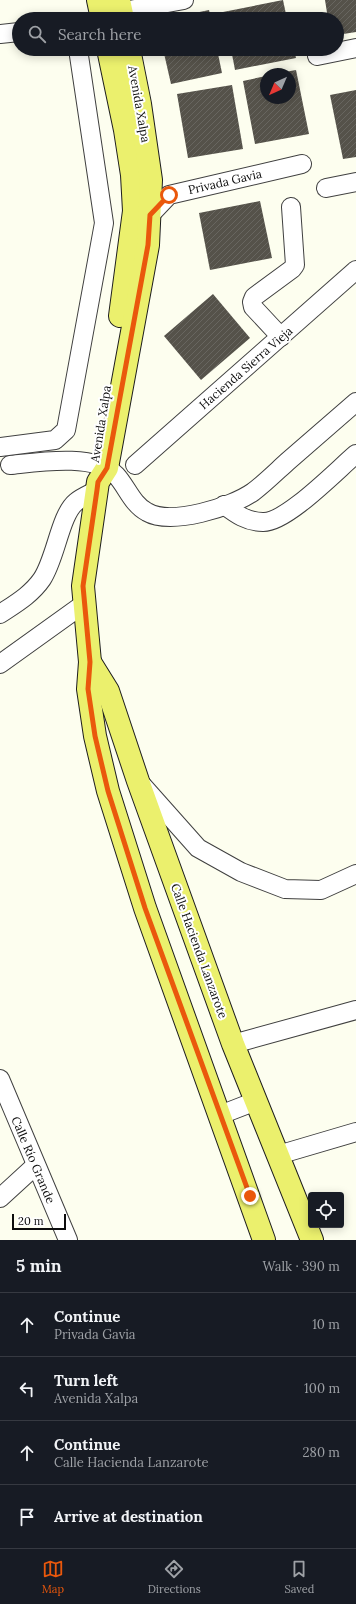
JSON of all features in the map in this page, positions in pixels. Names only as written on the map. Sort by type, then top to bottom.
[{"type":"main road","name":"Avenida Xalpa","points":[[99,476],[148,245],[142,213],[132,175],[125,130],[109,56]]},
{"type":"main road","name":"Avenida Xalpa","points":[[130,56],[140,104],[151,180],[142,213]]},
{"type":"main road","name":"Calle Hacienda Lanzarote","points":[[99,476],[83,586],[90,662],[88,689],[95,736],[108,791],[145,908],[264,1240]]},
{"type":"main road","name":"Calle Hacienda Lanzarote","points":[[90,662],[108,691],[138,781],[233,1044],[278,1155],[306,1234]]},
{"type":"street","points":[[111,11],[184,0]]},
{"type":"street","points":[[0,34],[12,33]]},
{"type":"street","points":[[344,50],[356,48]]},
{"type":"street","points":[[0,447],[55,440],[66,430],[104,223],[79,56]]},
{"type":"street","name":"Privada Gavia","points":[[142,213],[169,195],[302,164]]},
{"type":"street","points":[[326,188],[356,182]]},
{"type":"street","points":[[281,337],[253,308],[252,302],[254,297],[292,269],[295,265],[290,207]]},
{"type":"street","name":"Hacienda Sierra Vieja","points":[[136,465],[356,270]]},
{"type":"street","points":[[10,465],[67,460],[99,476],[116,475],[136,504],[147,513],[163,518],[193,514],[224,505],[252,493],[356,402]]},
{"type":"street","points":[[224,505],[244,519],[264,523],[287,514],[356,454]]},
{"type":"street","points":[[0,614],[27,596],[42,579],[53,557],[67,512],[99,476]]},
{"type":"street","points":[[0,664],[85,604]]},
{"type":"street","points":[[138,781],[198,848],[241,872],[285,889],[321,890],[356,874]]},
{"type":"street","points":[[233,1044],[356,1010]]},
{"type":"street","name":"Calle Río Grande","points":[[0,1079],[35,1166],[68,1240]]},
{"type":"street","points":[[220,1115],[256,1101]]},
{"type":"street","points":[[278,1155],[356,1132]]},
{"type":"street","points":[[0,1198],[35,1166]]},
{"type":"building","points":[[283,0],[286,12],[223,12]]},
{"type":"building","points":[[325,0],[356,0],[356,32],[344,34],[344,12],[327,12]]},
{"type":"building","points":[[165,56],[218,56],[222,73],[171,84]]},
{"type":"building","points":[[232,56],[296,56],[296,58],[235,70]]},
{"type":"building","points":[[296,70],[309,134],[255,144],[243,81],[260,77],[260,104],[296,104]]},
{"type":"building","points":[[232,85],[243,149],[188,158],[177,94]]},
{"type":"building","points":[[356,90],[356,157],[343,159],[330,95]]},
{"type":"building","points":[[260,201],[272,258],[210,270],[199,213]]},
{"type":"building","points":[[213,294],[250,338],[201,380],[164,336]]},
{"type":"route","points":[[169,195],[150,215],[148,245],[107,468],[98,482],[83,586],[90,662],[88,689],[95,736],[108,791],[145,908],[250,1196]]}]
